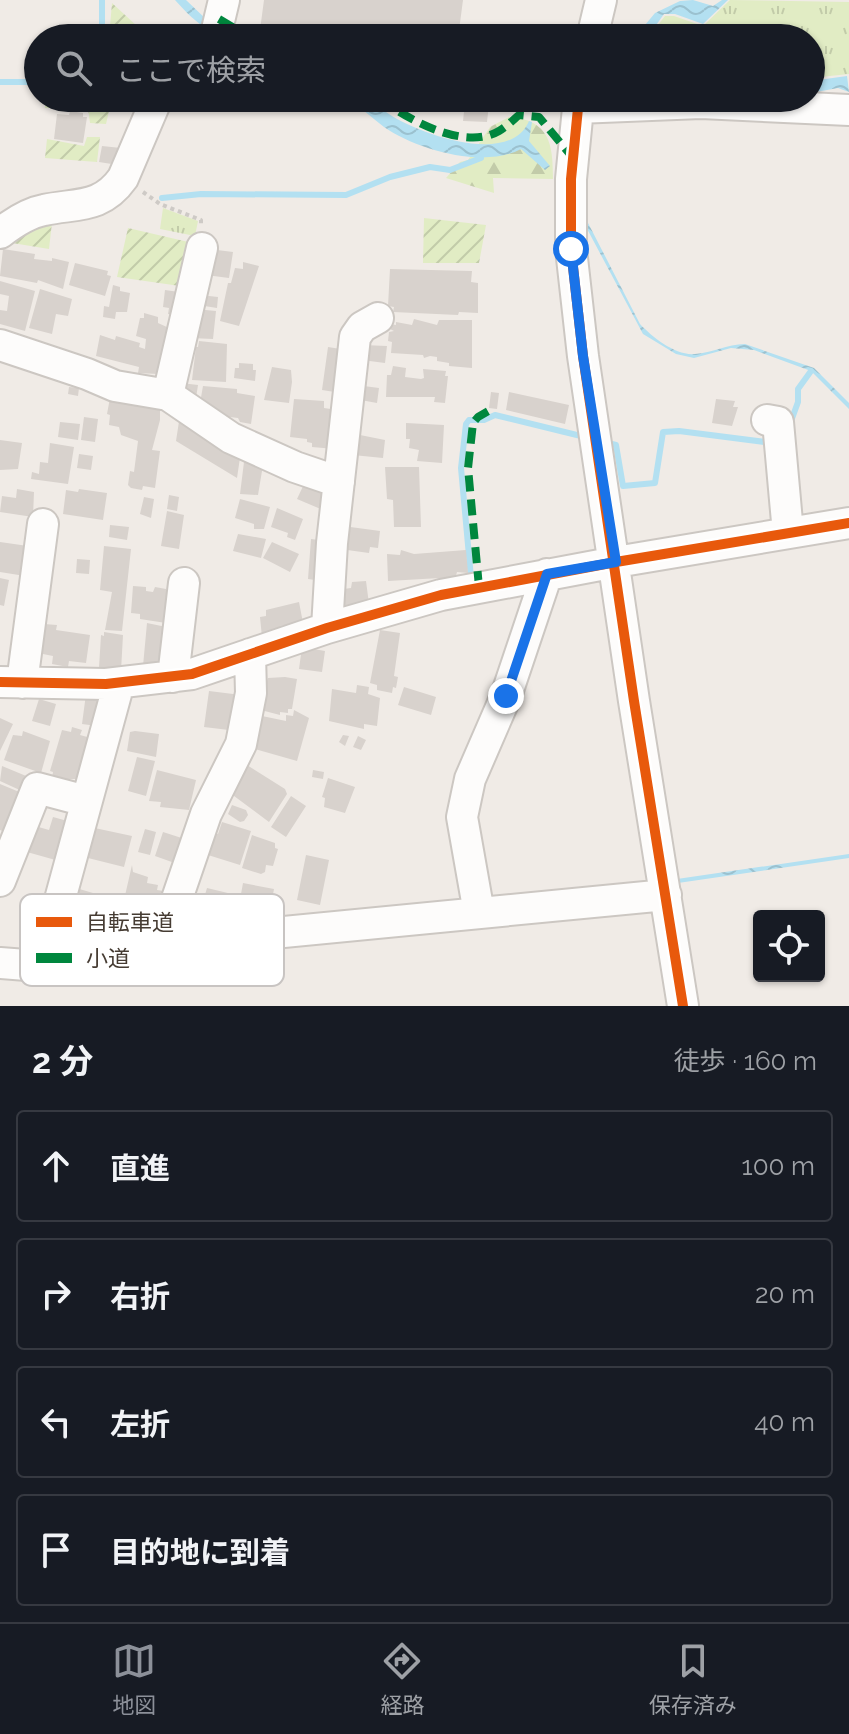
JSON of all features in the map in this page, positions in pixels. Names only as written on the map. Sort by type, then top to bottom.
[{"type":"street","points":[[595,24],[601,0]]},
{"type":"street","points":[[825,109],[849,110]]},
{"type":"street","points":[[0,233],[13,222],[42,210],[95,203],[116,188],[151,112]]},
{"type":"street","points":[[577,112],[571,179],[571,249],[583,356],[683,1006]]},
{"type":"street","points":[[168,395],[202,248]]},
{"type":"street","points":[[327,628],[332,543],[355,337],[362,327],[378,318]]},
{"type":"street","points":[[0,345],[115,386],[168,395],[231,438],[295,467],[339,482]]},
{"type":"street","points":[[767,420],[778,422],[788,533]]},
{"type":"street","points":[[43,524],[11,683],[119,683],[192,674],[327,628],[441,595],[849,523]]},
{"type":"street","points":[[479,913],[462,817],[470,779],[506,696],[547,574]]},
{"type":"street","points":[[173,677],[184,583]]},
{"type":"street","points":[[179,894],[206,814],[241,744],[251,693],[250,654]]},
{"type":"street","points":[[61,894],[119,683]]},
{"type":"street","points":[[0,881],[37,788],[86,801]]},
{"type":"street","points":[[284,932],[666,895]]},
{"type":"street","points":[[0,963],[20,965]]},
{"type":"path","points":[[123,178],[160,204],[201,220],[202,248]]},
{"type":"green space","points":[[730,0],[849,2],[849,74],[825,77],[825,24],[705,24]]},
{"type":"green space","points":[[112,3],[135,24],[110,24]]},
{"type":"green space","points":[[665,16],[697,24],[659,24]]},
{"type":"green space","points":[[88,112],[109,112],[106,124],[90,123]]},
{"type":"green space","points":[[509,117],[533,123],[546,136],[552,155],[553,179],[493,178],[494,193],[446,178],[460,162],[468,160],[490,127]]},
{"type":"green space","points":[[87,137],[100,137],[97,162],[45,158],[47,139],[84,146]]},
{"type":"green space","points":[[163,208],[198,221],[195,236],[160,229]]},
{"type":"green space","points":[[53,214],[49,249],[0,241]]},
{"type":"green space","points":[[424,218],[486,225],[479,263],[423,263]]},
{"type":"green space","points":[[128,228],[197,244],[187,287],[117,277]]},
{"type":"water","points":[[175,0],[186,0],[213,24],[201,24]]},
{"type":"water","points":[[693,0],[713,6],[728,0],[703,24],[675,14],[664,14],[657,24],[646,24],[655,13],[680,1]]},
{"type":"water","points":[[847,76],[849,92],[838,88],[825,90],[825,79]]},
{"type":"water","points":[[366,112],[386,112],[441,137],[484,144],[503,142],[519,135],[529,121],[532,122],[529,141],[550,166],[545,170],[521,149],[489,157],[451,154],[414,143],[384,127]]},
{"type":"water","points":[[587,221],[640,324],[658,340],[688,354],[745,344],[814,368],[849,403],[849,409],[811,371],[754,350],[731,348],[694,358],[676,354],[643,334],[585,225]]},
{"type":"water","points":[[849,854],[849,858],[678,883],[677,879]]},
{"type":"building","points":[[264,0],[463,0],[460,24],[261,24]]},
{"type":"building","points":[[70,112],[76,112],[87,117],[83,143],[54,139],[57,114],[69,115]]},
{"type":"building","points":[[464,112],[488,112],[487,122],[463,121]]},
{"type":"building","points":[[102,146],[121,148],[118,165],[99,162]]},
{"type":"building","points":[[3,249],[35,254],[34,259],[52,261],[52,258],[69,262],[63,289],[38,280],[37,283],[0,276]]},
{"type":"building","points":[[209,249],[233,252],[229,278],[206,275]]},
{"type":"building","points":[[243,262],[259,266],[239,326],[220,321],[228,283],[231,283],[235,268],[243,269]]},
{"type":"building","points":[[75,263],[108,271],[107,275],[111,276],[105,296],[69,285]]},
{"type":"building","points":[[390,269],[472,271],[471,282],[478,283],[478,313],[393,312],[394,307],[388,306]]},
{"type":"building","points":[[0,281],[35,291],[25,331],[0,324],[0,310],[7,311],[9,296],[0,294]]},
{"type":"building","points":[[113,285],[120,287],[120,291],[130,293],[127,312],[116,312],[115,319],[103,317],[104,306],[109,307]]},
{"type":"building","points":[[40,289],[72,299],[68,316],[56,314],[52,334],[29,328]]},
{"type":"building","points":[[165,290],[186,293],[182,315],[168,314],[169,308],[163,307]]},
{"type":"building","points":[[200,295],[218,297],[217,308],[198,305]]},
{"type":"building","points":[[195,309],[216,311],[213,339],[191,338]]},
{"type":"building","points":[[144,313],[158,317],[158,323],[169,328],[158,374],[138,373],[139,367],[96,356],[100,335],[140,343],[139,347],[145,349],[146,339],[136,336]]},
{"type":"building","points":[[414,319],[437,325],[439,320],[472,320],[472,368],[449,366],[449,363],[437,361],[437,357],[391,353],[389,332],[394,331],[390,329],[390,324],[412,325]]},
{"type":"building","points":[[199,341],[227,344],[226,382],[192,380]]},
{"type":"building","points":[[363,345],[387,346],[385,363],[362,360]]},
{"type":"building","points":[[328,347],[347,350],[341,393],[322,390]]},
{"type":"building","points":[[239,363],[253,364],[255,381],[234,378]]},
{"type":"building","points":[[393,366],[406,368],[405,377],[421,379],[424,378],[423,369],[446,371],[445,403],[434,402],[435,397],[386,397],[387,375],[391,375]]},
{"type":"building","points":[[272,367],[291,370],[289,403],[264,400]]},
{"type":"building","points":[[181,383],[198,385],[196,398],[185,398]]},
{"type":"building","points":[[356,385],[379,388],[377,403],[355,399]]},
{"type":"building","points":[[203,386],[237,389],[237,393],[255,396],[251,424],[230,417],[229,422],[199,409]]},
{"type":"building","points":[[69,387],[79,388],[78,396],[68,394]]},
{"type":"building","points":[[491,392],[499,393],[497,409],[489,408]]},
{"type":"building","points":[[509,392],[569,405],[565,424],[506,410]]},
{"type":"building","points":[[118,397],[160,409],[152,450],[160,451],[155,488],[143,486],[142,490],[128,485],[130,471],[134,472],[138,441],[121,435],[119,427],[109,425],[110,415],[107,414],[110,398]]},
{"type":"building","points":[[294,399],[324,401],[324,408],[337,410],[335,449],[312,447],[307,439],[290,437]]},
{"type":"building","points":[[716,399],[735,401],[733,407],[738,407],[732,426],[712,423]]},
{"type":"building","points":[[180,415],[241,451],[237,478],[176,441]]},
{"type":"building","points":[[84,417],[98,419],[95,442],[81,440]]},
{"type":"building","points":[[60,422],[80,424],[78,440],[58,437]]},
{"type":"building","points":[[406,423],[444,425],[442,463],[417,461],[419,450],[409,448]]},
{"type":"building","points":[[355,434],[385,440],[383,458],[353,455]]},
{"type":"building","points":[[0,440],[22,443],[18,469],[0,470]]},
{"type":"building","points":[[50,443],[74,447],[68,484],[31,479],[32,472],[39,474],[40,462],[48,463]]},
{"type":"building","points":[[79,454],[93,456],[91,470],[77,468]]},
{"type":"building","points":[[244,462],[263,465],[258,495],[240,494]]},
{"type":"building","points":[[385,467],[419,467],[421,527],[394,527],[393,500],[387,499]]},
{"type":"building","points":[[305,482],[329,493],[323,510],[297,499]]},
{"type":"building","points":[[17,489],[34,492],[33,517],[0,512],[2,496],[16,498]]},
{"type":"building","points":[[79,489],[107,493],[103,520],[63,514],[66,490],[78,492]]},
{"type":"building","points":[[169,495],[179,497],[177,511],[167,509]]},
{"type":"building","points":[[144,497],[154,499],[151,518],[140,514]]},
{"type":"building","points":[[240,499],[270,507],[264,529],[254,529],[254,524],[235,518]]},
{"type":"building","points":[[277,508],[303,519],[295,540],[287,537],[288,533],[271,527]]},
{"type":"building","points":[[167,511],[184,515],[179,549],[161,546]]},
{"type":"building","points":[[110,525],[129,527],[127,540],[109,537]]},
{"type":"building","points":[[343,526],[380,531],[378,548],[370,547],[369,553],[340,549]]},
{"type":"building","points":[[238,534],[266,539],[261,558],[233,551]]},
{"type":"building","points":[[311,539],[326,541],[322,581],[308,579]]},
{"type":"building","points":[[0,542],[28,546],[25,576],[0,572]]},
{"type":"building","points":[[272,542],[299,554],[290,572],[263,558]]},
{"type":"building","points":[[104,546],[131,549],[122,631],[105,630],[112,592],[100,590]]},
{"type":"building","points":[[401,550],[414,554],[466,550],[468,573],[457,572],[455,579],[443,581],[440,578],[388,581],[387,554],[400,555]]},
{"type":"building","points":[[77,559],[90,560],[89,574],[76,573]]},
{"type":"building","points":[[0,578],[9,580],[4,606],[0,605]]},
{"type":"building","points":[[366,581],[369,604],[339,608],[336,590],[351,588],[352,582]]},
{"type":"building","points":[[133,586],[146,587],[146,591],[153,592],[155,587],[166,589],[166,593],[170,594],[166,623],[140,619],[140,614],[131,613]]},
{"type":"building","points":[[299,602],[303,623],[280,626],[280,631],[262,637],[260,617],[266,616],[266,610]]},
{"type":"building","points":[[147,623],[171,628],[162,669],[143,666]]},
{"type":"building","points":[[44,624],[57,625],[56,630],[90,635],[86,663],[69,661],[68,667],[52,664],[53,656],[38,653]]},
{"type":"building","points":[[380,630],[400,633],[394,676],[398,677],[392,693],[377,690],[377,685],[370,683]]},
{"type":"building","points":[[104,632],[123,635],[121,671],[99,668],[101,635],[104,636]]},
{"type":"building","points":[[302,647],[325,651],[322,672],[299,669]]},
{"type":"building","points":[[285,677],[297,679],[292,709],[288,709],[288,713],[280,712],[280,715],[257,709],[260,681]]},
{"type":"building","points":[[357,685],[369,687],[368,694],[380,698],[377,726],[364,724],[364,729],[329,721],[332,689],[356,693]]},
{"type":"building","points":[[404,687],[436,697],[431,715],[398,705]]},
{"type":"building","points":[[209,691],[241,695],[237,731],[204,727]]},
{"type":"building","points":[[86,694],[101,696],[97,726],[82,724]]},
{"type":"building","points":[[39,699],[56,704],[50,726],[32,721]]},
{"type":"building","points":[[294,710],[309,718],[297,761],[248,747],[253,721],[261,723],[262,716],[286,721],[286,715],[293,716]]},
{"type":"building","points":[[0,718],[13,724],[0,751]]},
{"type":"building","points":[[72,727],[82,730],[80,735],[91,738],[81,779],[70,779],[69,782],[52,778],[53,772],[50,771],[62,730],[71,732]]},
{"type":"building","points":[[23,731],[50,741],[41,773],[4,760],[13,735],[22,736]]},
{"type":"building","points":[[130,732],[159,734],[156,757],[127,751]]},
{"type":"building","points":[[343,735],[349,736],[345,746],[339,742]]},
{"type":"building","points":[[358,736],[366,740],[361,750],[353,747]]},
{"type":"building","points":[[137,757],[155,761],[146,796],[128,791]]},
{"type":"building","points":[[247,765],[285,789],[287,794],[269,822],[230,793]]},
{"type":"building","points":[[2,766],[31,778],[24,792],[0,781]]},
{"type":"building","points":[[157,770],[196,780],[189,810],[160,807],[161,802],[149,801]]},
{"type":"building","points":[[313,770],[324,772],[323,779],[312,777]]},
{"type":"building","points":[[328,778],[355,787],[345,813],[324,807],[325,798],[322,797]]},
{"type":"building","points":[[0,784],[29,796],[12,835],[0,830]]},
{"type":"building","points":[[291,796],[306,806],[286,837],[271,827]]},
{"type":"building","points":[[232,805],[246,810],[248,815],[244,821],[240,822],[228,814]]},
{"type":"building","points":[[53,817],[71,822],[59,861],[27,852],[35,826],[49,830]]},
{"type":"building","points":[[222,822],[251,831],[240,865],[208,855],[214,833],[218,834]]},
{"type":"building","points":[[90,827],[132,836],[124,867],[84,857]]},
{"type":"building","points":[[145,829],[156,832],[150,855],[138,852]]},
{"type":"building","points":[[163,832],[191,841],[183,866],[155,856]]},
{"type":"building","points":[[252,835],[275,843],[278,849],[273,866],[266,865],[265,872],[261,874],[242,868]]},
{"type":"building","points":[[306,855],[329,860],[320,905],[297,900]]},
{"type":"building","points":[[132,865],[133,872],[148,877],[147,883],[158,885],[157,890],[170,892],[170,894],[125,894]]},
{"type":"building","points":[[243,883],[274,889],[273,894],[241,894]]},
{"type":"building","points":[[76,888],[93,893],[93,894],[76,894]]},
{"type":"building","points":[[207,888],[232,894],[205,894]]},
{"type":"waterway","points":[[102,0],[102,24]]},
{"type":"waterway","points":[[0,82],[24,82]]},
{"type":"waterway","points":[[162,198],[201,194],[346,195],[390,177],[430,167],[450,170],[481,158]]},
{"type":"waterway","points":[[790,424],[798,402],[798,389],[811,371]]},
{"type":"waterway","points":[[471,578],[461,468],[469,420],[484,420],[495,415],[585,437]]},
{"type":"waterway","points":[[604,442],[616,445],[623,486],[655,483],[663,432],[679,431],[773,443]]},
{"type":"marked path","points":[[219,19],[227,24]]},
{"type":"marked path","points":[[401,112],[437,130],[470,137],[499,131],[519,115],[539,117],[573,158]]},
{"type":"marked path","points":[[479,587],[468,468],[473,423],[492,409]]},
{"type":"cycle path","points":[[578,112],[571,179],[571,249],[583,356],[683,1006]]},
{"type":"cycle path","points":[[0,682],[106,684],[192,674],[327,628],[441,595],[849,523]]},
{"type":"route","points":[[506,696],[547,574],[616,562],[583,356],[571,249]]}]
